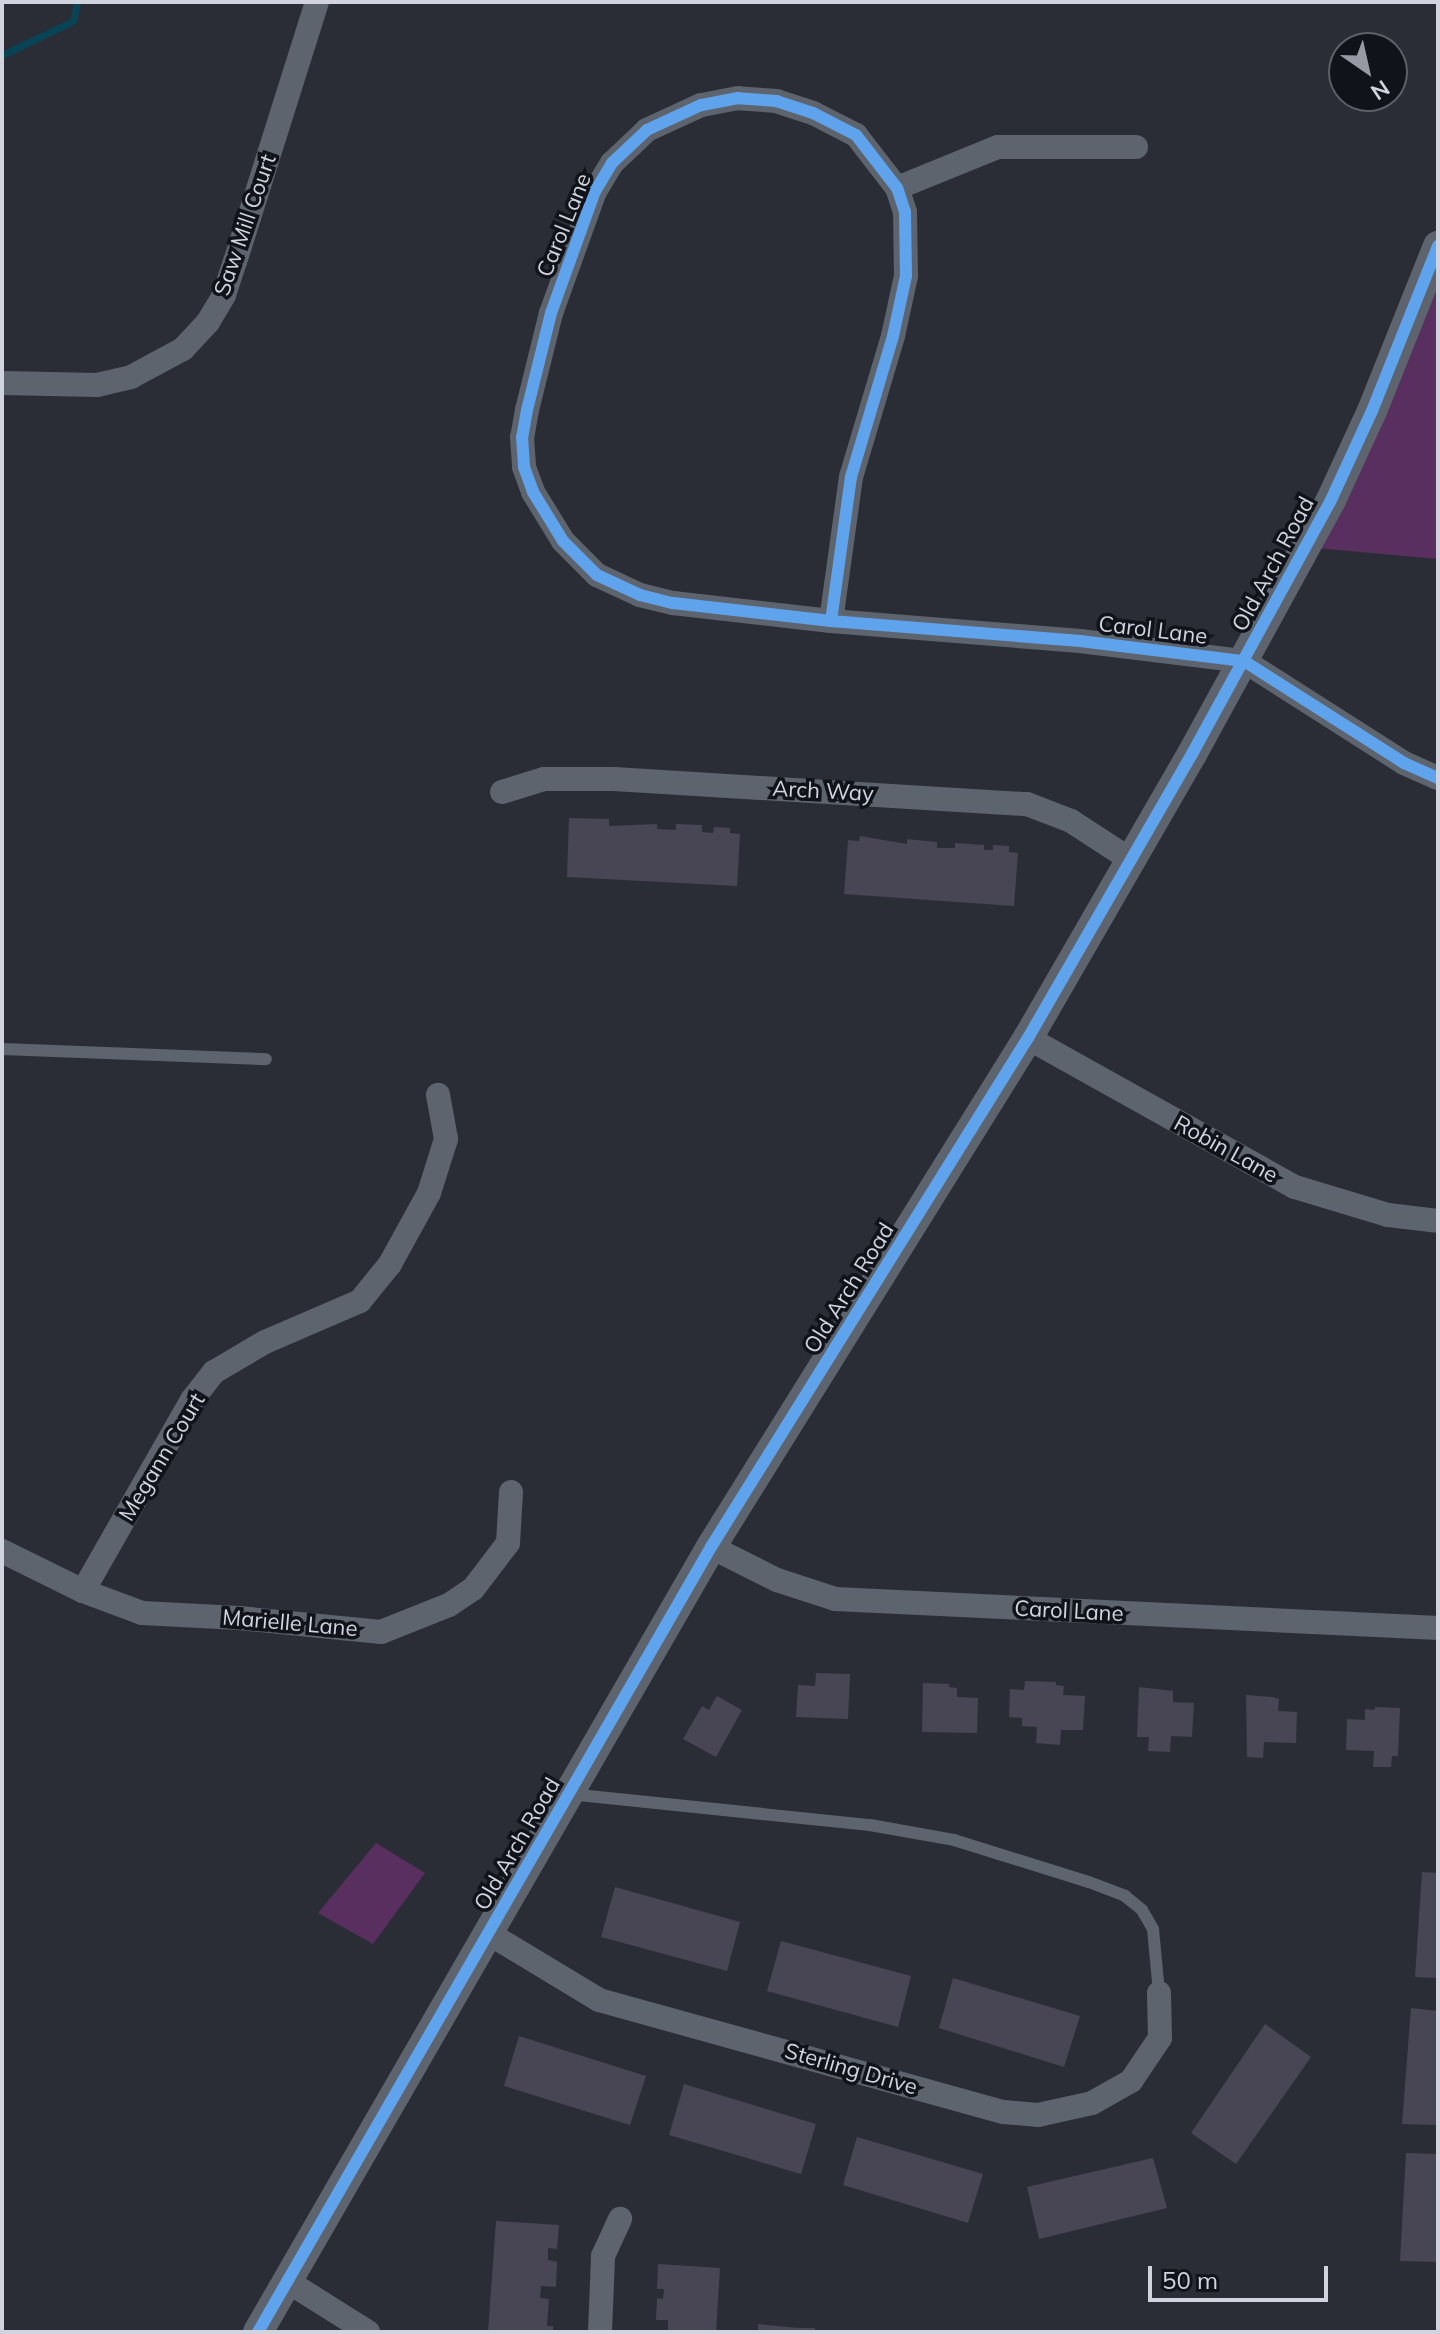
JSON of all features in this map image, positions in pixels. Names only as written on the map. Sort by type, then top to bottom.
[{"type":"street","name":"Saw Mill Court","points":[[2,383],[97,385],[131,377],[183,349],[208,322],[224,295],[317,2]]},
{"type":"street","name":"Carol Lane","points":[[831,621],[851,477],[893,336],[906,276],[905,212],[897,188],[856,135],[813,113],[777,101],[738,98],[701,105],[647,130],[612,163],[595,191],[551,313],[522,437],[524,467],[549,521],[563,541],[597,575],[640,595],[673,603],[831,621],[1080,641],[1244,661],[1404,763],[1438,778]]},
{"type":"street","points":[[897,188],[998,147],[1136,147]]},
{"type":"street","name":"Old Arch Road","points":[[258,2332],[711,1547],[1028,1038],[1244,661],[1331,500],[1429,290],[1438,246]]},
{"type":"street","name":"Arch Way","points":[[502,792],[544,779],[614,779],[1027,804],[1071,821],[1131,860]]},
{"type":"street","name":"Robin Lane","points":[[1028,1038],[1295,1187],[1388,1215],[1438,1221]]},
{"type":"street","name":"Megann Court","points":[[83,1591],[192,1400],[214,1372],[265,1342],[360,1301],[390,1264],[429,1193],[446,1139],[438,1095]]},
{"type":"street","name":"Marielle Lane","points":[[2,1551],[83,1591],[142,1613],[239,1618],[381,1632],[449,1605],[473,1589],[508,1543],[511,1492]]},
{"type":"street","name":"Carol Lane","points":[[711,1547],[777,1580],[835,1599],[1438,1628]]},
{"type":"street","name":"Sterling Drive","points":[[488,1933],[599,2000],[1004,2112],[1038,2115],[1092,2103],[1131,2081],[1160,2038],[1159,1993]]},
{"type":"street","points":[[600,2332],[603,2256],[620,2219]]},
{"type":"street","points":[[287,2281],[368,2332]]},
{"type":"lane","points":[[2,1049],[266,1059]]},
{"type":"lane","points":[[569,1794],[870,1825],[954,1840],[1089,1882],[1125,1896],[1142,1910],[1153,1929],[1159,1993]]},
{"type":"shaded area","points":[[1438,246],[1438,559],[1304,547]]},
{"type":"shaded area","points":[[376,1843],[425,1873],[373,1944],[318,1913]]},
{"type":"building","points":[[569,818],[609,819],[609,826],[657,824],[657,829],[676,830],[676,824],[702,825],[702,832],[713,833],[714,827],[730,828],[730,833],[740,834],[737,886],[567,877]]},
{"type":"building","points":[[860,836],[907,844],[907,839],[937,842],[937,848],[955,848],[955,843],[984,845],[984,850],[993,850],[993,845],[1009,846],[1009,852],[1018,853],[1014,906],[844,894],[848,840],[859,841]]},
{"type":"building","points":[[816,1673],[850,1674],[848,1719],[796,1717],[798,1685],[815,1686]]},
{"type":"building","points":[[1025,1681],[1056,1682],[1056,1685],[1064,1686],[1063,1695],[1085,1696],[1083,1730],[1061,1730],[1060,1745],[1036,1743],[1037,1727],[1022,1726],[1022,1718],[1009,1717],[1010,1689],[1024,1690]]},
{"type":"building","points":[[923,1683],[949,1684],[949,1687],[957,1688],[957,1697],[978,1698],[977,1733],[922,1732]]},
{"type":"building","points":[[1139,1687],[1173,1691],[1173,1702],[1194,1703],[1192,1737],[1171,1736],[1170,1752],[1148,1751],[1149,1737],[1137,1737]]},
{"type":"building","points":[[1246,1695],[1279,1699],[1278,1711],[1297,1712],[1296,1743],[1264,1742],[1263,1758],[1247,1757]]},
{"type":"building","points":[[717,1696],[742,1710],[716,1757],[683,1739],[702,1706],[709,1710]]},
{"type":"building","points":[[1375,1707],[1400,1708],[1398,1756],[1392,1756],[1391,1767],[1373,1767],[1374,1751],[1346,1750],[1347,1719],[1365,1720],[1365,1709],[1374,1710]]},
{"type":"building","points":[[1422,1872],[1438,1873],[1438,1978],[1415,1977]]},
{"type":"building","points":[[615,1887],[740,1922],[727,1971],[601,1937]]},
{"type":"building","points":[[781,1941],[911,1976],[898,2027],[767,1991]]},
{"type":"building","points":[[953,1978],[1080,2016],[1064,2067],[939,2028]]},
{"type":"building","points":[[1411,2008],[1438,2011],[1438,2125],[1402,2124]]},
{"type":"building","points":[[1265,2024],[1311,2057],[1236,2164],[1191,2133]]},
{"type":"building","points":[[519,2036],[646,2076],[630,2125],[504,2086]]},
{"type":"building","points":[[684,2084],[816,2124],[801,2174],[669,2135]]},
{"type":"building","points":[[857,2137],[983,2174],[968,2223],[843,2185]]},
{"type":"building","points":[[1406,2153],[1438,2154],[1438,2262],[1400,2261]]},
{"type":"building","points":[[1153,2158],[1167,2208],[1039,2239],[1027,2187]]},
{"type":"building","points":[[496,2221],[559,2225],[557,2249],[548,2248],[548,2260],[557,2262],[556,2287],[541,2286],[540,2298],[549,2299],[547,2326],[553,2326],[553,2332],[488,2332]]},
{"type":"building","points":[[658,2264],[720,2268],[716,2332],[668,2332],[668,2320],[656,2320],[657,2298],[663,2299],[664,2289],[657,2289]]},
{"type":"building","points":[[758,2324],[815,2328],[815,2332],[758,2332]]},
{"type":"waterway","points":[[2,55],[73,21],[77,2]]},
{"type":"cycle path","points":[[831,621],[851,477],[893,336],[906,276],[905,212],[897,188],[856,135],[813,113],[777,101],[738,98],[701,105],[647,130],[612,163],[595,191],[551,313],[527,410],[522,437],[524,467],[533,492],[563,541],[597,575],[640,595],[673,603],[831,621],[1080,641],[1244,661],[1404,763],[1438,778]]},
{"type":"cycle path","points":[[258,2332],[711,1547],[1028,1038],[1192,754],[1331,500],[1372,411],[1438,246]]}]
